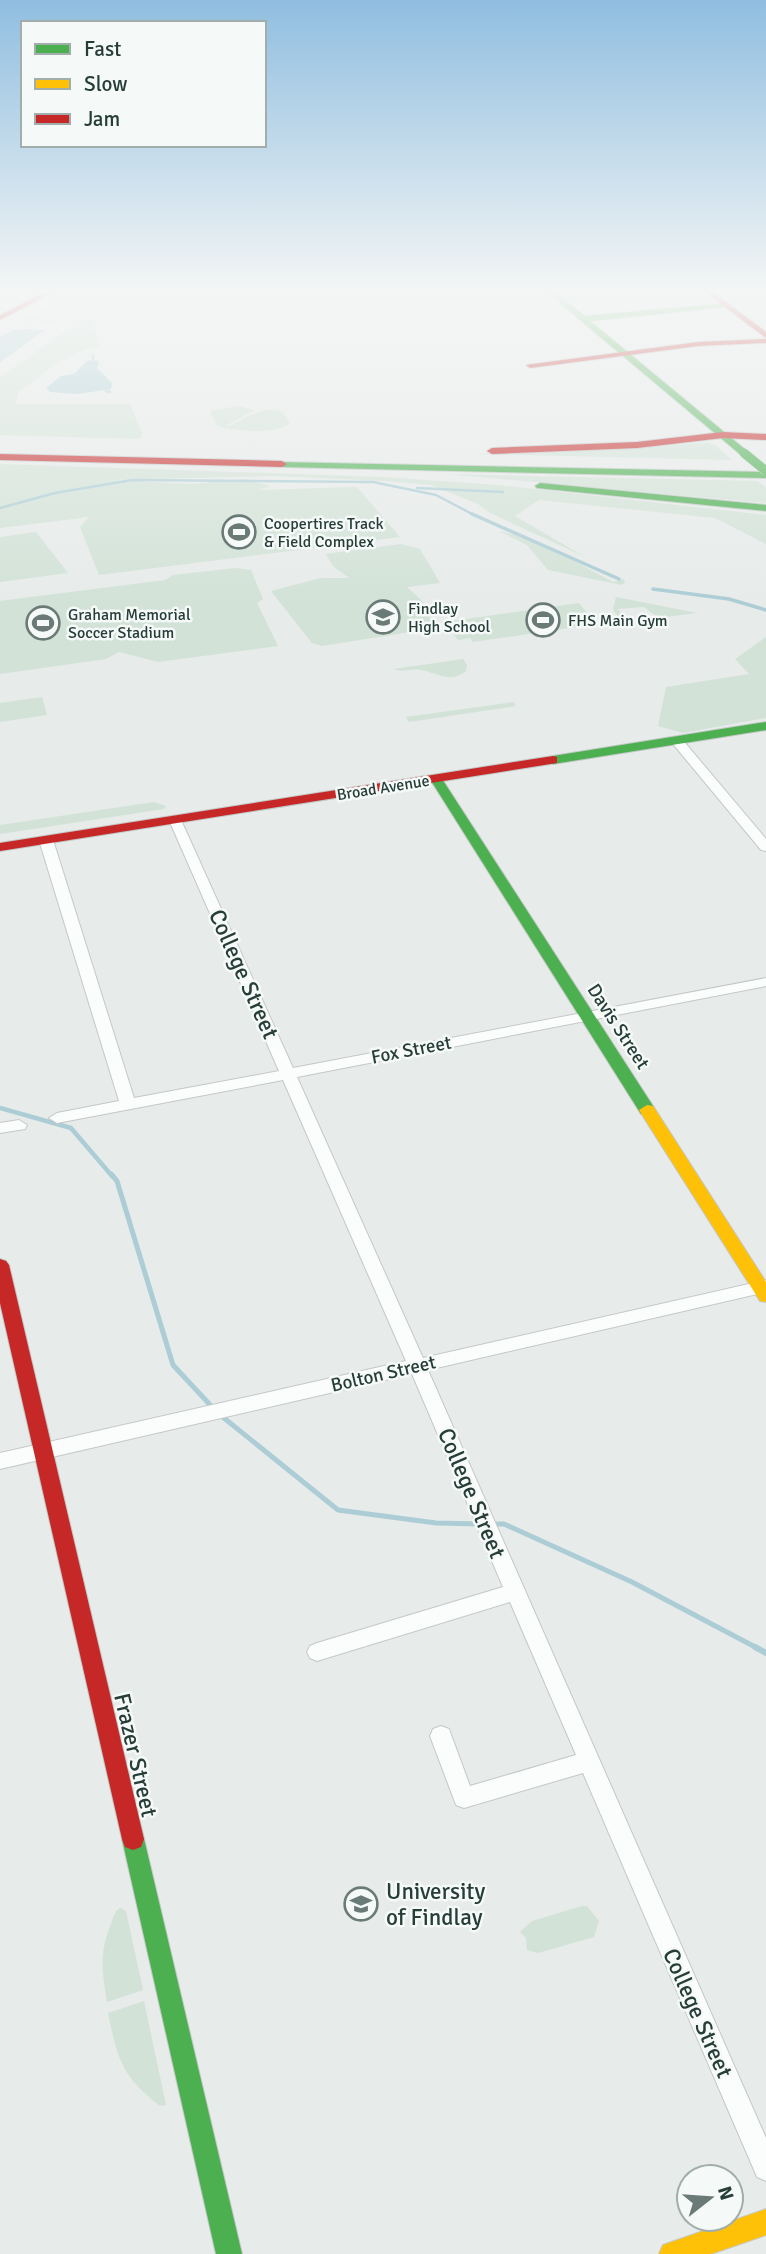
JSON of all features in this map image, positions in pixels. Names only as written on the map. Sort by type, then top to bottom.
[{"type":"main road","points":[[674,394],[766,472]]},
{"type":"main road","points":[[192,456],[470,452],[647,444],[723,435],[766,437]]},
{"type":"main road","points":[[0,451],[766,472]]},
{"type":"main road","points":[[0,457],[766,472]]},
{"type":"main road","points":[[139,460],[449,478],[766,508]]},
{"type":"main road","name":"Broad Avenue","points":[[0,847],[766,726]]},
{"type":"main road","name":"Davis Street","points":[[436,779],[764,1290]]},
{"type":"main road","name":"Frazer Street","points":[[0,1265],[229,2254]]},
{"type":"main road","points":[[673,2254],[766,2222]]},
{"type":"street","points":[[677,741],[766,847]]},
{"type":"street","name":"College Street","points":[[176,820],[417,1365],[766,2168]]},
{"type":"street","points":[[46,840],[128,1104]]},
{"type":"street","name":"Fox Street","points":[[57,1118],[766,982]]},
{"type":"street","points":[[0,1128],[19,1125]]},
{"type":"street","name":"Bolton Street","points":[[0,1461],[417,1365],[764,1290]]},
{"type":"street","points":[[317,1652],[515,1592]]},
{"type":"street","points":[[441,1736],[464,1798],[588,1762]]},
{"type":"green space","points":[[0,394],[18,394],[16,404],[130,404],[142,433],[140,439],[0,435]]},
{"type":"green space","points":[[239,406],[255,410],[225,426],[269,410],[283,412],[290,423],[285,427],[267,431],[217,426],[210,411]]},
{"type":"green space","points":[[708,443],[715,445],[732,460],[474,454]]},
{"type":"green space","points":[[0,464],[383,477],[499,485],[766,515],[766,544],[715,518],[539,500],[515,516],[585,557],[488,512],[478,504],[431,485],[277,476],[107,480],[191,484],[244,479],[270,486],[258,490],[357,487],[400,537],[99,575],[80,527],[89,517],[0,528]]},
{"type":"green space","points":[[446,474],[758,481],[766,488],[766,503]]},
{"type":"green space","points":[[499,531],[517,535],[613,582],[624,579],[625,582],[622,585],[548,570],[527,545]]},
{"type":"green space","points":[[36,532],[68,573],[0,582],[0,537]]},
{"type":"green space","points":[[401,544],[420,549],[440,583],[407,587],[428,610],[429,629],[322,646],[312,643],[271,591],[321,578],[349,578],[333,566],[326,554]]},
{"type":"green space","points":[[235,568],[251,570],[263,599],[257,603],[278,646],[158,662],[119,652],[106,659],[0,674],[0,601],[165,580],[173,575]]},
{"type":"green space","points":[[616,597],[697,613],[658,618],[644,607],[618,609],[625,618],[619,619],[613,609]]},
{"type":"green space","name":"FHS Main Gym","points":[[579,603],[596,624],[473,642],[470,638],[458,640],[445,622]]},
{"type":"green space","points":[[766,637],[766,718],[683,733],[658,726],[666,687],[749,674],[735,659]]},
{"type":"green space","points":[[463,659],[467,665],[466,671],[454,677],[421,670],[394,669]]},
{"type":"green space","points":[[42,697],[47,715],[0,722],[0,703]]},
{"type":"green space","points":[[513,702],[516,706],[409,722],[406,717]]},
{"type":"green space","points":[[154,802],[166,806],[164,809],[0,834],[0,825]]},
{"type":"green space","points":[[587,1906],[599,1921],[594,1937],[538,1953],[527,1950],[526,1938],[520,1932],[532,1921]]},
{"type":"green space","points":[[120,1908],[126,1911],[143,1990],[107,2002],[103,1976],[104,1946],[116,1911]]},
{"type":"green space","points":[[144,2001],[166,2105],[160,2106],[147,2095],[123,2066],[108,2013]]},
{"type":"waterway","points":[[0,508],[55,493],[132,480],[373,482],[436,495],[473,515]]},
{"type":"waterway","points":[[417,488],[503,492]]},
{"type":"waterway","points":[[473,515],[619,579]]},
{"type":"waterway","points":[[653,589],[729,599],[766,610]]},
{"type":"waterway","points":[[0,1108],[71,1128],[112,1176]]},
{"type":"waterway","points":[[111,1174],[117,1181],[173,1365],[213,1408]]},
{"type":"waterway","points":[[219,1414],[338,1510],[436,1523],[480,1524]]},
{"type":"waterway","points":[[492,1524],[504,1524],[632,1582],[759,1649]]},
{"type":"waterway","points":[[755,1647],[766,1653]]},
{"type":"traffic: fast","points":[[673,394],[744,453]]},
{"type":"traffic: fast","points":[[744,453],[766,471]]},
{"type":"traffic: fast","points":[[282,464],[766,475]]},
{"type":"traffic: fast","points":[[540,486],[766,508]]},
{"type":"traffic: fast","points":[[553,760],[766,726]]},
{"type":"traffic: fast","points":[[436,779],[647,1110]]},
{"type":"traffic: fast","points":[[133,1839],[229,2254]]},
{"type":"traffic: slow","points":[[647,1110],[766,1296]]},
{"type":"traffic: slow","points":[[672,2254],[766,2222]]},
{"type":"traffic: jam","points":[[492,451],[637,445],[723,435],[766,437]]},
{"type":"traffic: jam","points":[[0,457],[282,464]]},
{"type":"traffic: jam","points":[[0,847],[553,760]]},
{"type":"traffic: jam","points":[[0,1265],[133,1839]]},
{"type":"place","name":"Coopertires Track & Field Complex","points":[[239,532]]},
{"type":"place","name":"Findlay High School","points":[[383,617]]},
{"type":"place","name":"FHS Main Gym","points":[[543,620]]},
{"type":"place","name":"Graham Memorial Soccer Stadium","points":[[43,623]]},
{"type":"place","name":"University of Findlay","points":[[361,1904]]}]
